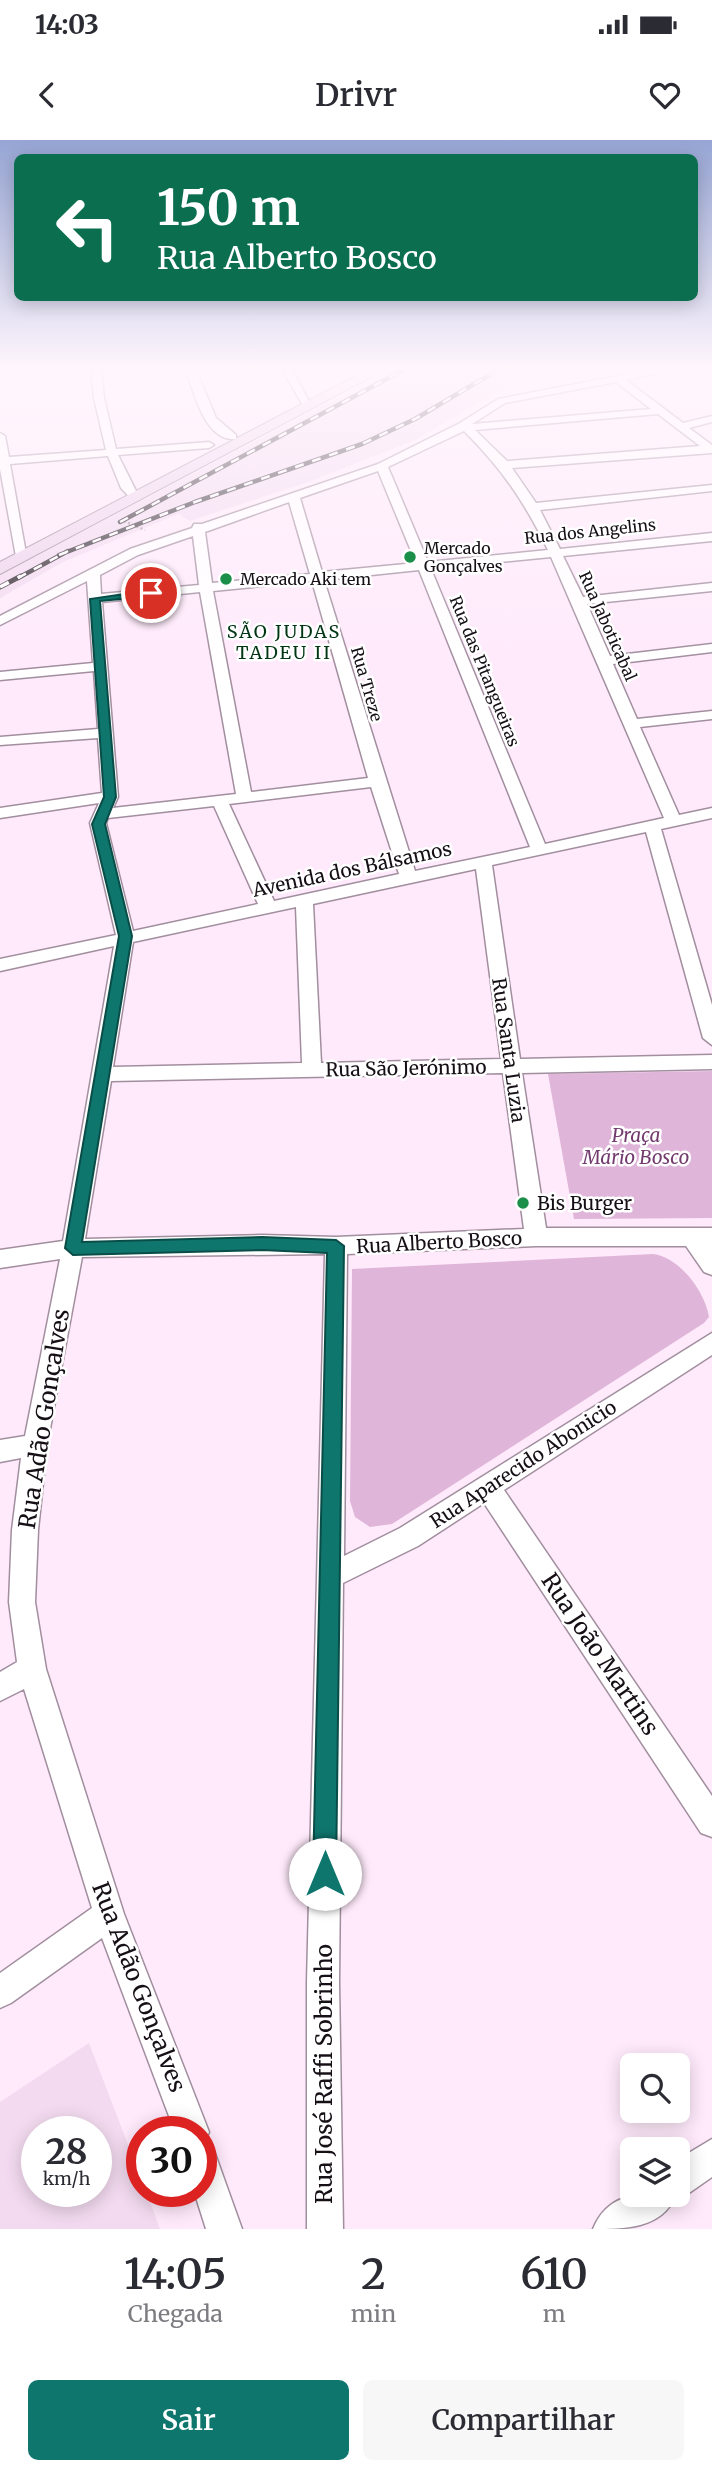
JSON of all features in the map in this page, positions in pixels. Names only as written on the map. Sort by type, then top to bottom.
[{"type":"main road","points":[[0,569],[134,499],[187,465]]},
{"type":"main road","points":[[123,484],[159,485]]},
{"type":"main road","points":[[18,539],[52,542]]},
{"type":"street","points":[[2,465],[21,559]]},
{"type":"street","points":[[117,465],[123,484],[134,499]]},
{"type":"street","points":[[504,466],[510,465]]},
{"type":"street","points":[[0,621],[93,571],[168,539],[382,466]]},
{"type":"street","name":"Rua das Pitangueiras","points":[[382,466],[540,850]]},
{"type":"street","name":"Rua Jaboticabal","points":[[504,466],[533,508],[579,601],[673,821]]},
{"type":"street","points":[[533,508],[712,488]]},
{"type":"street","name":"Rua Treze","points":[[294,498],[377,782],[409,878]]},
{"type":"street","points":[[198,527],[206,588],[244,796]]},
{"type":"street","name":"Rua dos Angelins","points":[[95,599],[712,537]]},
{"type":"street","points":[[93,571],[110,797],[99,824],[125,936]]},
{"type":"street","points":[[579,601],[712,587]]},
{"type":"street","points":[[604,661],[712,648]]},
{"type":"street","points":[[0,676],[102,666]]},
{"type":"street","points":[[631,724],[712,715]]},
{"type":"street","points":[[0,741],[106,733]]},
{"type":"street","points":[[101,814],[377,782]]},
{"type":"street","points":[[0,813],[110,797]]},
{"type":"street","points":[[219,800],[269,909]]},
{"type":"street","name":"Avenida dos Bálsamos","points":[[0,965],[125,936],[269,909],[712,813]]},
{"type":"street","points":[[652,826],[712,1038]]},
{"type":"street","name":"Rua Santa Luzia","points":[[482,862],[536,1237]]},
{"type":"street","points":[[304,901],[312,1070]]},
{"type":"street","name":"Rua Adão Gonçalves","points":[[125,936],[73,1248],[35,1445],[25,1530],[22,1602],[32,1669],[108,1914],[186,2116]]},
{"type":"street","name":"Rua São Jerónimo","points":[[101,1074],[712,1062]]},
{"type":"street","name":"Rua Alberto Bosco","points":[[0,1259],[73,1248],[262,1244],[336,1246],[536,1237],[702,1237]]},
{"type":"street","points":[[702,1237],[712,1266]]},
{"type":"street","name":"Rua José Raffi Sobrinho","points":[[325,2229],[323,1982],[328,1577],[336,1246]]},
{"type":"street","name":"Rua Aparecido Abonicio","points":[[328,1577],[409,1537],[712,1343]]},
{"type":"street","points":[[0,1451],[35,1445]]},
{"type":"street","name":"Rua João Martins","points":[[488,1487],[712,1822]]},
{"type":"street","points":[[0,1687],[32,1669]]},
{"type":"street","points":[[0,1992],[108,1914]]},
{"type":"street","points":[[690,2172],[712,2157]]},
{"type":"street","points":[[217,2207],[224,2229]]},
{"type":"street","points":[[611,2229],[641,2207]]},
{"type":"path","points":[[108,513],[168,539]]},
{"type":"shaded area","points":[[208,465],[350,465],[190,521],[178,514],[63,562],[0,598],[0,575]]},
{"type":"shaded area","points":[[89,2043],[126,2139],[126,2207],[152,2207],[160,2229],[0,2229],[0,2102]]},
{"type":"green space","name":"Praça Mário Bosco","points":[[712,1071],[712,1218],[574,1219],[548,1074]]},
{"type":"green space","points":[[653,1254],[672,1261],[696,1286],[707,1307],[709,1317],[704,1323],[392,1524],[370,1527],[355,1517],[350,1501],[352,1269]]},
{"type":"railway","points":[[120,522],[225,465]]},
{"type":"railway","points":[[65,553],[195,502],[300,465]]},
{"type":"railway","points":[[18,578],[65,553]]},
{"type":"railway","points":[[59,555],[65,553]]},
{"type":"railway","points":[[0,587],[21,576]]},
{"type":"place","name":"Mercado Gonçalves","points":[[410,557]]},
{"type":"place","name":"Mercado Aki tem","points":[[226,579]]},
{"type":"place","name":"Bis Burger","points":[[523,1203]]},
{"type":"district","name":"SÃO JUDAS TADEU II","points":[[284,642]]},
{"type":"route","points":[[151,593],[95,599],[110,761],[110,797],[99,824],[125,936],[73,1248],[262,1244],[336,1246],[328,1577],[325,1874]]}]
